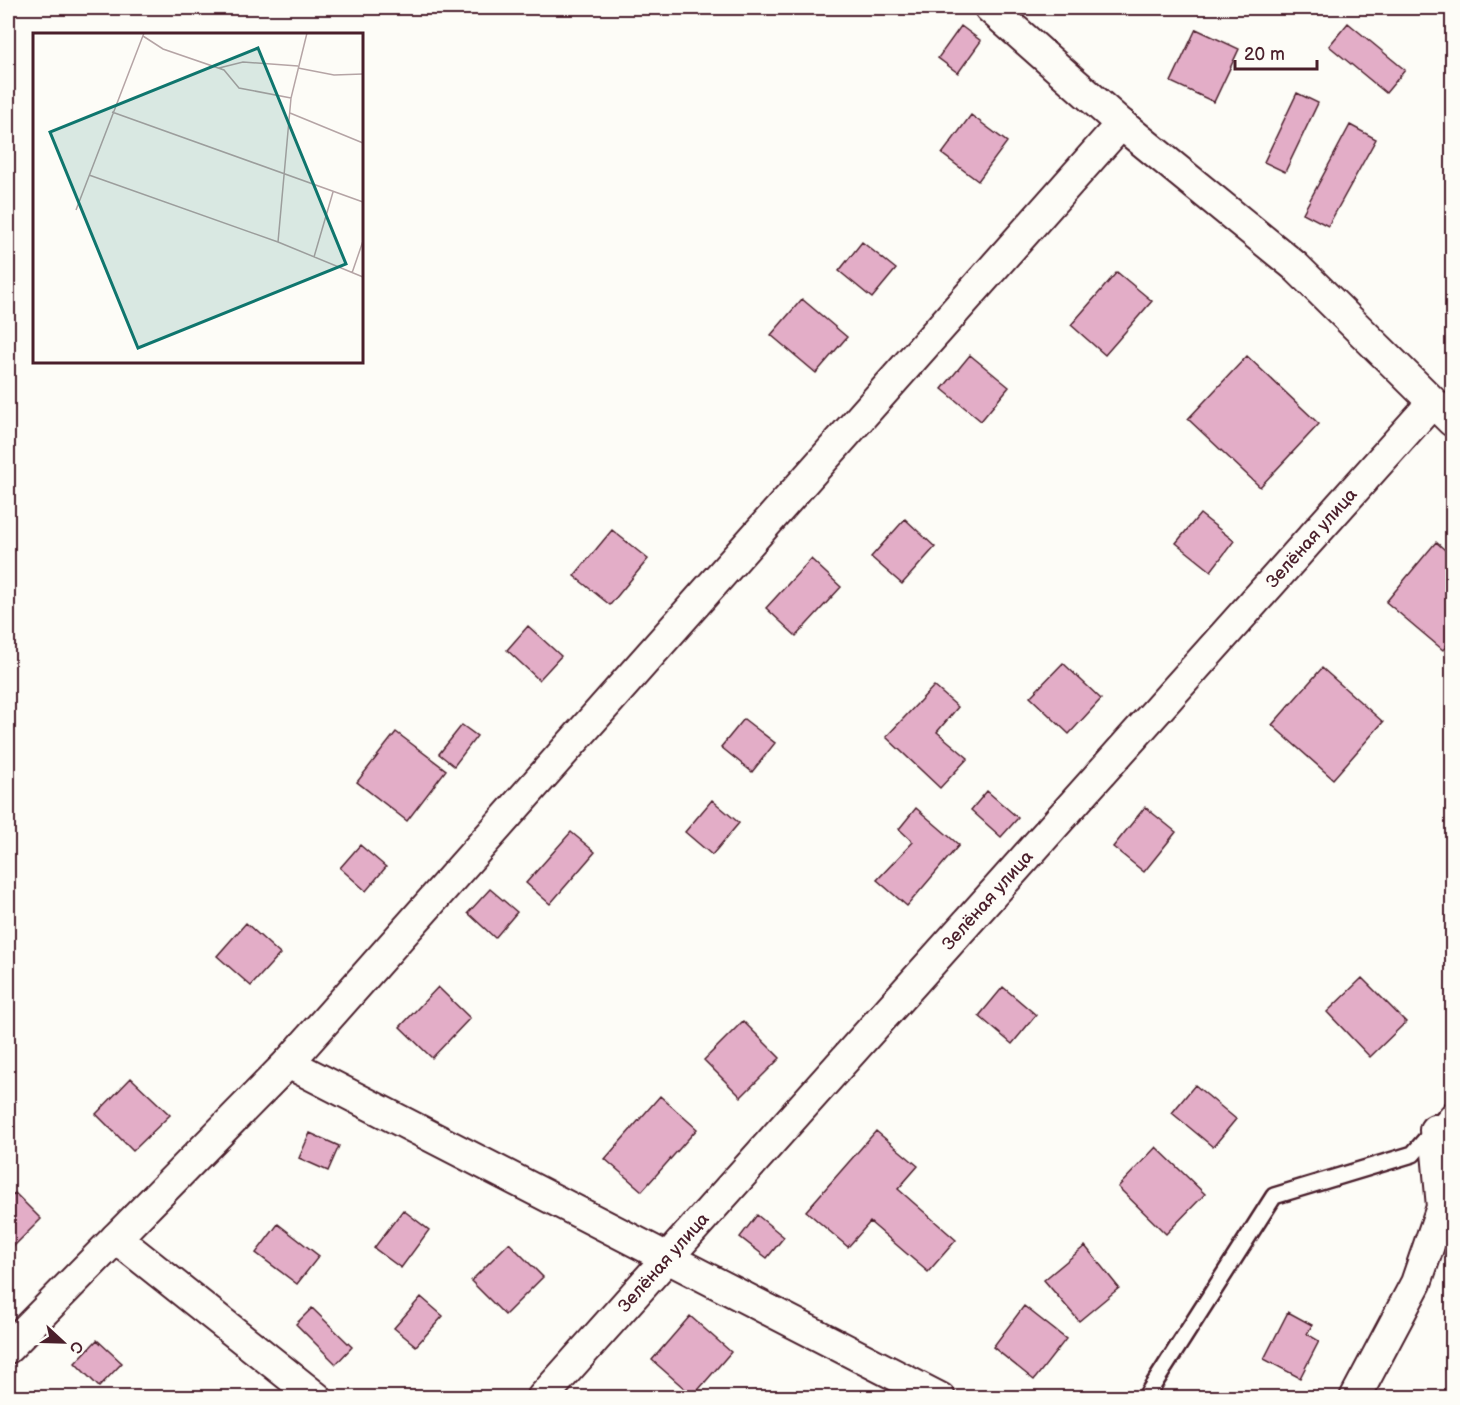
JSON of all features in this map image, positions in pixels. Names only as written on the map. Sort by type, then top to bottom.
[{"type":"street","points":[[990,8],[1121,124],[1295,267],[1442,412]]},
{"type":"street","points":[[8,1348],[288,1064],[1121,124]]},
{"type":"street","name":"Зелёная улица","points":[[542,1398],[667,1258],[1442,412]]},
{"type":"street","points":[[288,1064],[940,1398]]},
{"type":"street","points":[[1355,1398],[1416,1282],[1442,1207],[1444,1119]]},
{"type":"street","points":[[116,1238],[317,1398]]},
{"type":"lane","points":[[1145,1398],[1274,1196],[1413,1154],[1444,1119]]},
{"type":"building","points":[[1148,8],[1162,8],[1159,13]]},
{"type":"building","points":[[1348,23],[1405,70],[1386,93],[1329,46]]},
{"type":"building","points":[[961,26],[981,41],[958,73],[938,58]]},
{"type":"building","points":[[1196,29],[1239,49],[1214,102],[1171,82]]},
{"type":"building","points":[[1297,93],[1318,103],[1285,172],[1264,162]]},
{"type":"building","points":[[971,115],[1007,142],[978,181],[942,154]]},
{"type":"building","points":[[1350,125],[1376,139],[1328,226],[1303,213]]},
{"type":"building","points":[[862,242],[896,269],[872,298],[839,271]]},
{"type":"building","points":[[1117,272],[1152,301],[1105,355],[1071,325]]},
{"type":"building","points":[[802,299],[847,337],[816,373],[771,335]]},
{"type":"building","points":[[970,355],[1009,387],[981,421],[942,389]]},
{"type":"building","points":[[1247,356],[1319,424],[1260,487],[1188,419]]},
{"type":"building","points":[[1200,514],[1234,541],[1211,571],[1176,543]]},
{"type":"building","points":[[905,519],[935,547],[902,584],[871,557]]},
{"type":"building","points":[[612,530],[648,559],[610,605],[574,576]]},
{"type":"building","points":[[1436,542],[1452,556],[1452,639],[1443,650],[1386,602]]},
{"type":"building","points":[[811,559],[841,587],[796,636],[766,608]]},
{"type":"building","points":[[528,626],[561,656],[539,680],[507,650]]},
{"type":"building","points":[[1063,663],[1101,699],[1069,734],[1030,697]]},
{"type":"building","points":[[1322,668],[1383,722],[1333,779],[1272,725]]},
{"type":"building","points":[[934,686],[958,707],[937,732],[968,758],[940,788],[886,737]]},
{"type":"building","points":[[744,719],[775,743],[752,772],[721,747]]},
{"type":"building","points":[[462,725],[477,736],[454,766],[439,754]]},
{"type":"building","points":[[396,732],[446,770],[407,821],[357,782]]},
{"type":"building","points":[[987,791],[1018,818],[1001,837],[971,810]]},
{"type":"building","points":[[712,800],[739,823],[712,855],[685,832]]},
{"type":"building","points":[[1145,807],[1176,832],[1144,872],[1113,847]]},
{"type":"building","points":[[916,808],[959,845],[907,906],[877,880],[913,842],[899,829]]},
{"type":"building","points":[[571,832],[595,852],[550,904],[526,883]]},
{"type":"building","points":[[360,845],[386,867],[366,891],[340,868]]},
{"type":"building","points":[[490,889],[517,912],[495,938],[468,913]]},
{"type":"building","points":[[246,923],[280,954],[251,986],[217,956]]},
{"type":"building","points":[[1362,978],[1406,1022],[1370,1057],[1327,1012]]},
{"type":"building","points":[[438,987],[470,1018],[432,1058],[400,1027]]},
{"type":"building","points":[[1003,987],[1036,1015],[1012,1044],[979,1016]]},
{"type":"building","points":[[743,1021],[780,1058],[741,1097],[704,1060]]},
{"type":"building","points":[[131,1078],[170,1115],[133,1151],[96,1114]]},
{"type":"building","points":[[1195,1085],[1236,1119],[1213,1147],[1172,1113]]},
{"type":"building","points":[[660,1096],[697,1129],[642,1191],[605,1159]]},
{"type":"building","points":[[876,1131],[918,1166],[898,1189],[956,1240],[928,1272],[870,1222],[848,1247],[806,1211]]},
{"type":"building","points":[[310,1133],[339,1146],[328,1171],[299,1158]]},
{"type":"building","points":[[1156,1147],[1205,1194],[1166,1234],[1118,1187]]},
{"type":"building","points":[[15,1193],[41,1219],[8,1252],[8,1200]]},
{"type":"building","points":[[403,1210],[429,1230],[401,1268],[374,1248]]},
{"type":"building","points":[[757,1215],[784,1237],[767,1258],[740,1237]]},
{"type":"building","points":[[278,1224],[319,1256],[297,1284],[256,1253]]},
{"type":"building","points":[[509,1243],[543,1277],[505,1315],[471,1281]]},
{"type":"building","points":[[1085,1246],[1119,1288],[1079,1321],[1044,1280]]},
{"type":"building","points":[[421,1297],[443,1316],[416,1346],[394,1328]]},
{"type":"building","points":[[1024,1306],[1066,1339],[1034,1380],[993,1347]]},
{"type":"building","points":[[312,1308],[352,1347],[336,1364],[296,1324]]},
{"type":"building","points":[[1288,1312],[1312,1325],[1307,1334],[1319,1341],[1300,1378],[1264,1359]]},
{"type":"building","points":[[690,1316],[731,1352],[693,1396],[652,1360]]},
{"type":"building","points":[[97,1340],[122,1363],[99,1387],[75,1363]]}]
